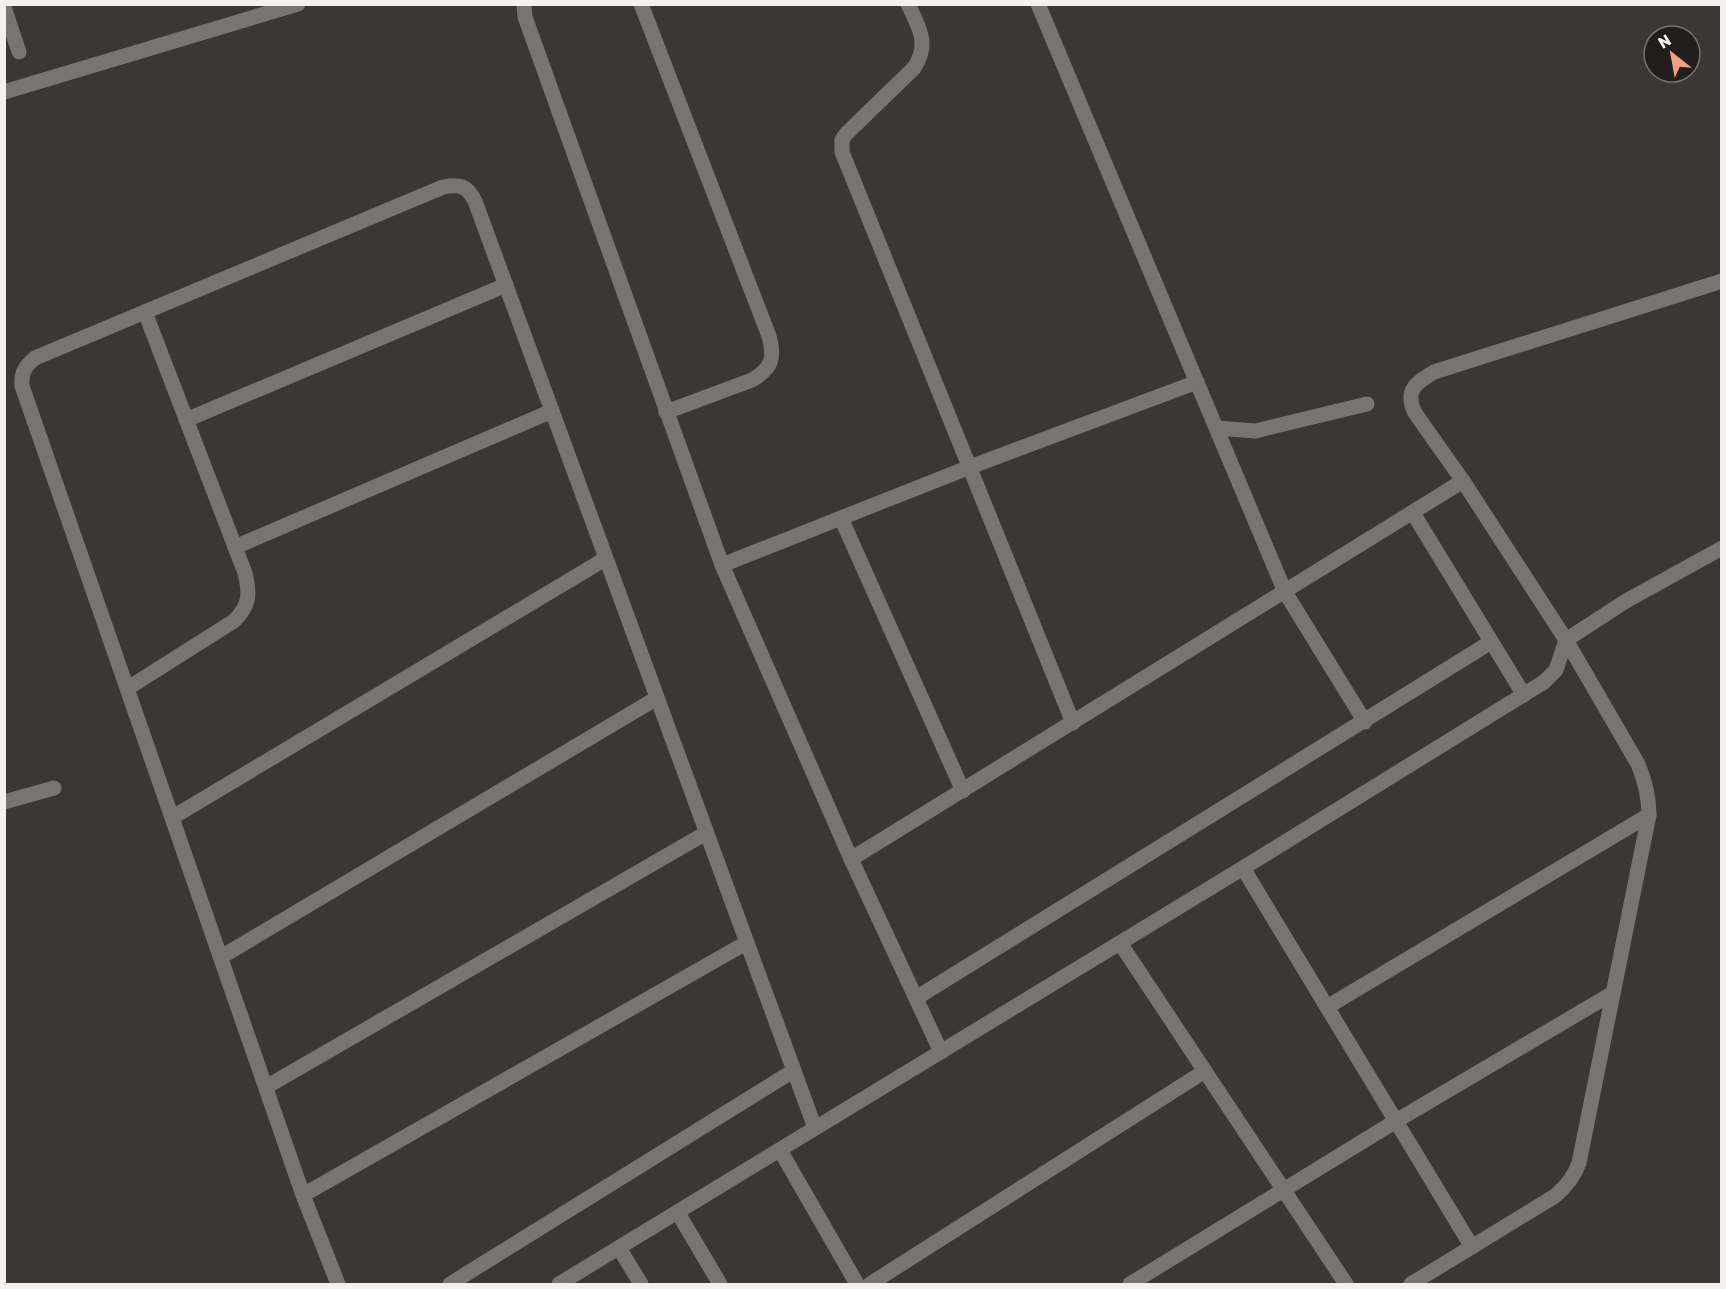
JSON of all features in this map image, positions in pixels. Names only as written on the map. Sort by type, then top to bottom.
[{"type":"street","points":[[4,92],[298,4]]},
{"type":"street","points":[[524,4],[525,17],[722,565],[851,859],[941,1052]]},
{"type":"street","points":[[641,4],[772,346],[769,366],[762,374],[752,380],[666,412]]},
{"type":"street","points":[[908,4],[921,34],[919,60],[914,68],[846,134],[842,140],[842,152],[1073,723]]},
{"type":"street","points":[[1038,4],[1285,592],[1365,722]]},
{"type":"street","points":[[4,7],[19,52]]},
{"type":"street","points":[[338,1284],[303,1195],[22,386],[22,379],[23,370],[35,358],[432,192],[454,185],[470,191],[815,1128]]},
{"type":"street","points":[[1412,1284],[1555,1196],[1574,1176],[1579,1163],[1649,814],[1649,797],[1638,764],[1566,640],[1463,481],[1415,412],[1410,402],[1412,390],[1419,381],[1434,372],[1722,280]]},
{"type":"street","points":[[186,420],[506,285]]},
{"type":"street","points":[[128,688],[234,621],[243,612],[248,600],[249,587],[145,312]]},
{"type":"street","points":[[722,565],[970,467],[1197,382]]},
{"type":"street","points":[[1217,428],[1255,431],[1367,404]]},
{"type":"street","points":[[235,547],[552,411]]},
{"type":"street","points":[[851,859],[1463,481]]},
{"type":"street","points":[[1413,513],[1524,695]]},
{"type":"street","points":[[841,518],[963,790]]},
{"type":"street","points":[[559,1284],[1524,695],[1556,670],[1566,640],[1626,601],[1722,548]]},
{"type":"street","points":[[172,817],[606,559]]},
{"type":"street","points":[[916,998],[1491,642]]},
{"type":"street","points":[[221,957],[657,698]]},
{"type":"street","points":[[4,802],[54,788]]},
{"type":"street","points":[[1327,1007],[1649,814]]},
{"type":"street","points":[[266,1087],[706,833]]},
{"type":"street","points":[[1243,868],[1472,1247]]},
{"type":"street","points":[[303,1195],[746,943]]},
{"type":"street","points":[[1120,943],[1346,1284]]},
{"type":"street","points":[[1130,1284],[1396,1121],[1613,993]]},
{"type":"street","points":[[450,1284],[793,1071]]},
{"type":"street","points":[[870,1284],[1205,1071]]},
{"type":"street","points":[[780,1150],[857,1284]]},
{"type":"street","points":[[678,1213],[720,1284]]},
{"type":"street","points":[[619,1248],[641,1284]]}]
